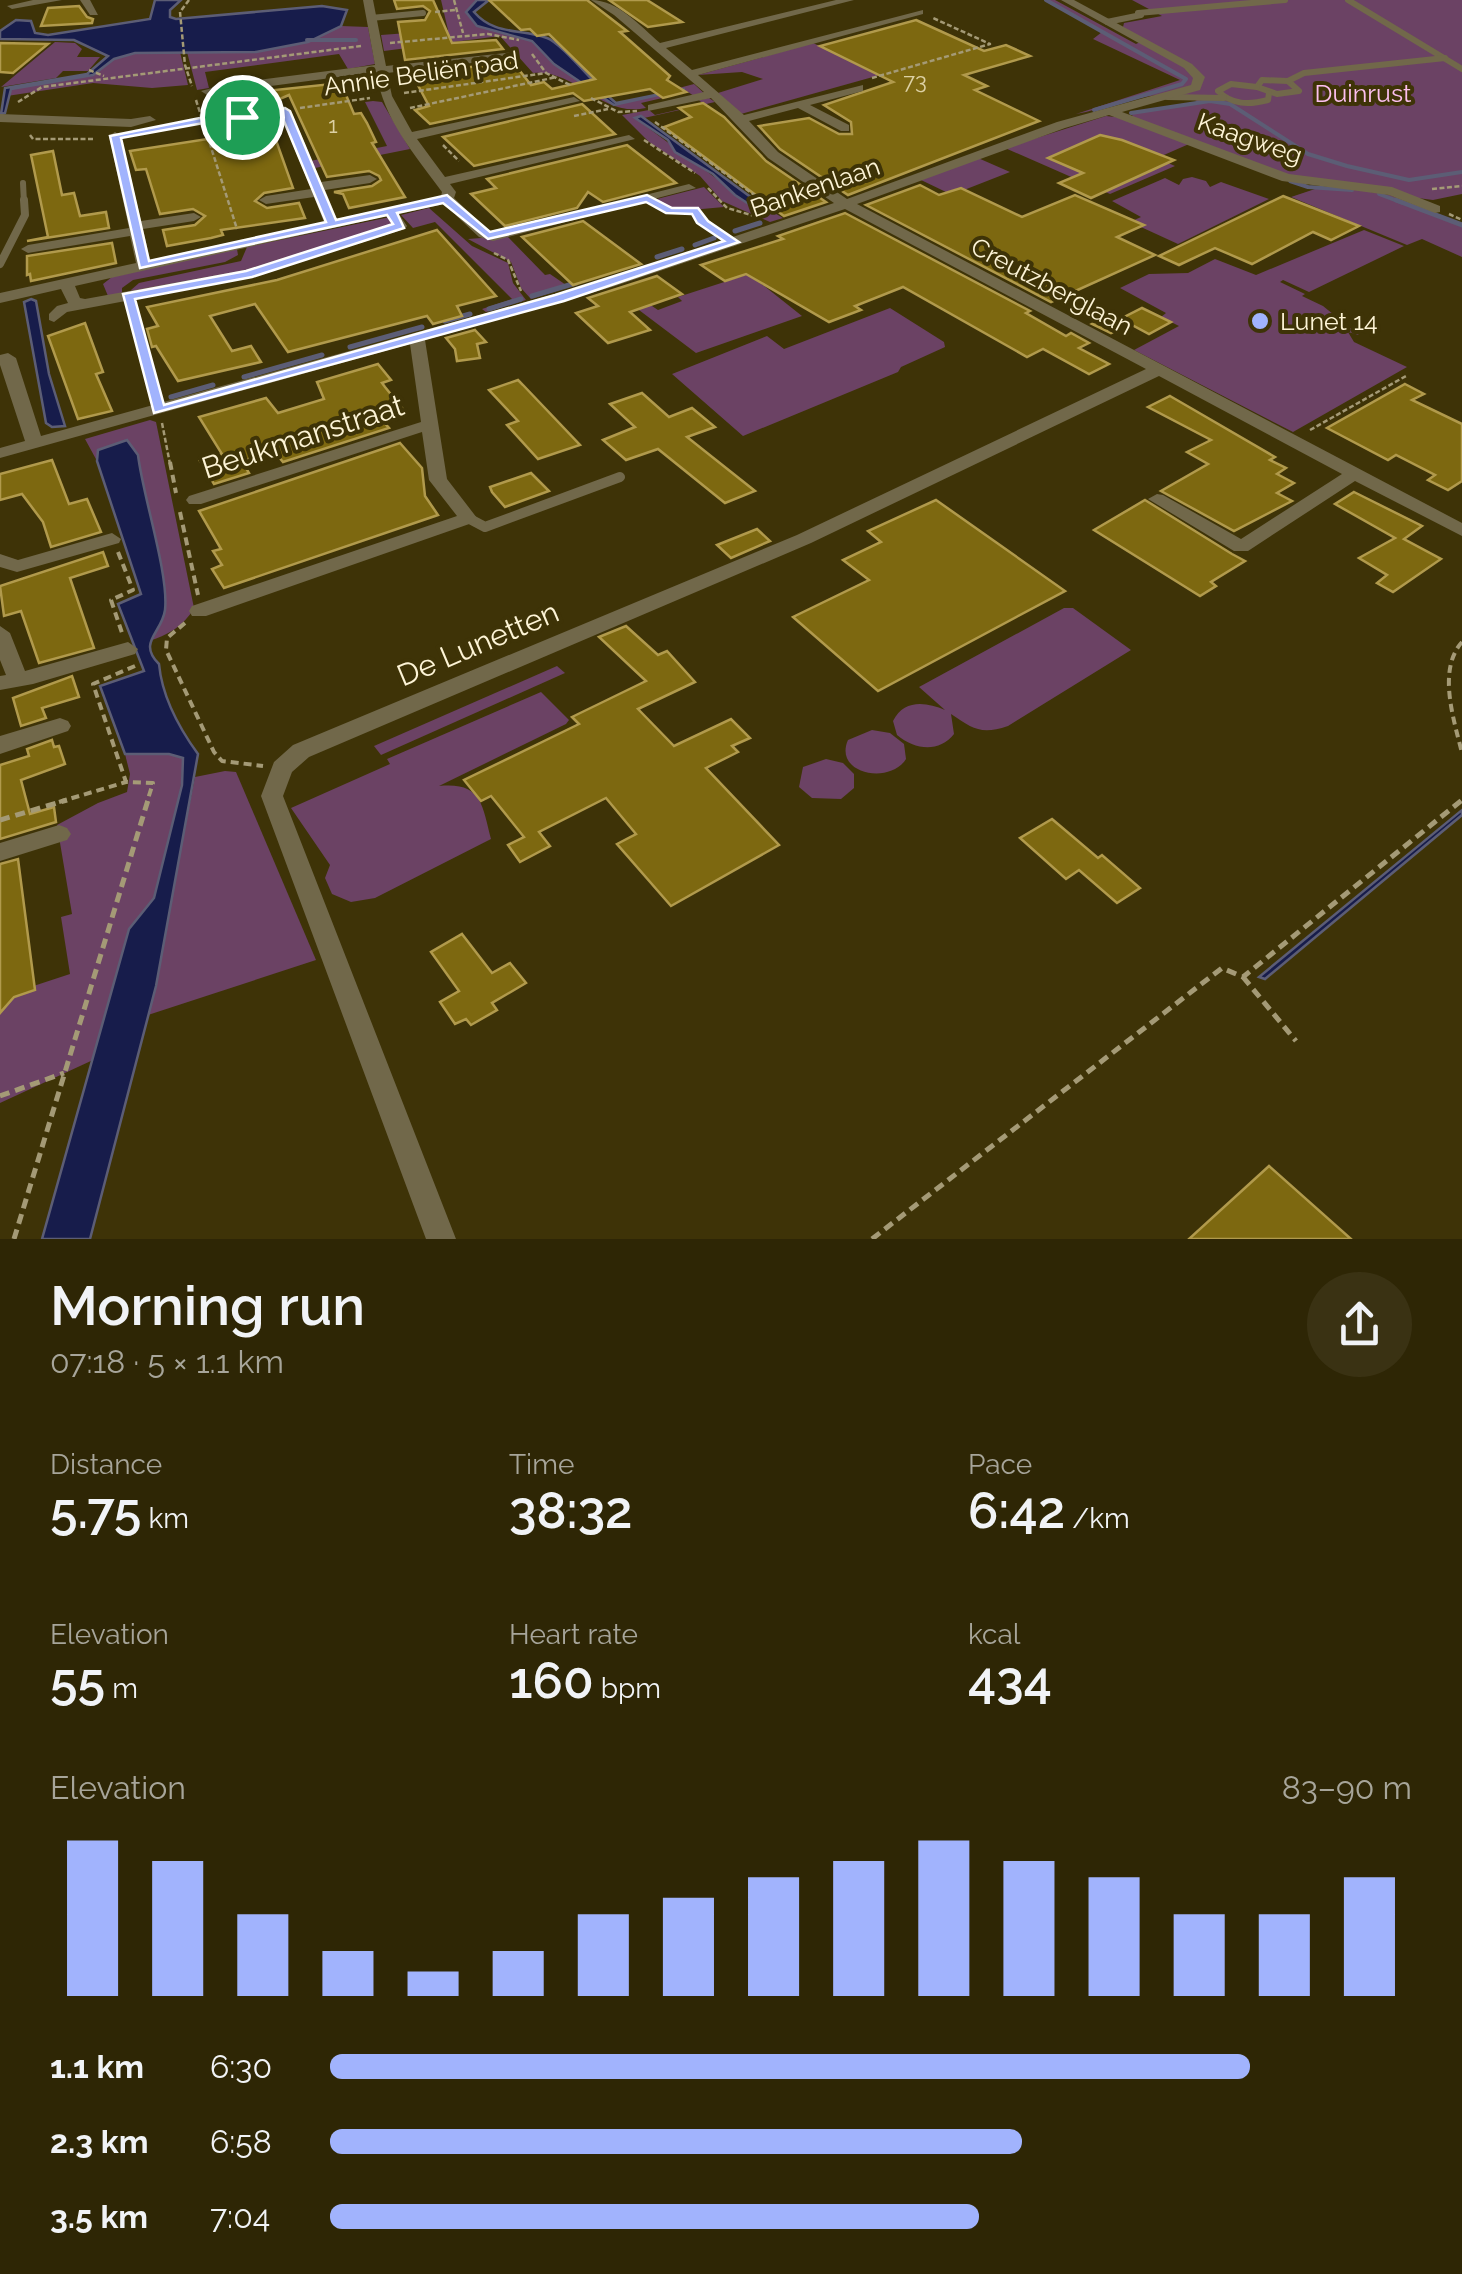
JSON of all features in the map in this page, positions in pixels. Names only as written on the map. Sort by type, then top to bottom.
[{"type":"street","points":[[1,15],[12,3],[57,0]]},
{"type":"street","points":[[85,0],[94,12]]},
{"type":"street","points":[[368,0],[392,112],[450,192],[447,198]]},
{"type":"street","name":"Creutzberglaan","points":[[596,0],[618,13],[713,94],[774,155],[845,204],[1462,530]]},
{"type":"street","points":[[656,47],[849,0]]},
{"type":"street","name":"Bankenlaan","points":[[0,453],[607,284],[845,204],[1062,124],[1196,87],[1196,72],[1066,0]]},
{"type":"street","points":[[688,74],[919,12]]},
{"type":"street","points":[[207,91],[514,55]]},
{"type":"street","points":[[740,120],[863,84]]},
{"type":"street","points":[[227,88],[236,115]]},
{"type":"street","points":[[644,109],[713,94]]},
{"type":"street","points":[[408,137],[579,95]]},
{"type":"street","points":[[799,104],[846,128]]},
{"type":"street","points":[[285,111],[332,224]]},
{"type":"street","name":"Kaagweg","points":[[1110,111],[1287,178],[1392,191],[1435,209]]},
{"type":"street","points":[[8,118],[130,123],[150,120]]},
{"type":"street","points":[[115,136],[144,266]]},
{"type":"street","points":[[443,182],[629,139]]},
{"type":"street","points":[[266,200],[370,179]]},
{"type":"street","points":[[447,198],[484,234],[492,236],[688,188]]},
{"type":"street","points":[[0,298],[447,198]]},
{"type":"street","points":[[54,317],[62,309],[248,274],[400,226],[390,211]]},
{"type":"street","points":[[28,249],[194,217]]},
{"type":"street","points":[[66,283],[74,302],[85,304]]},
{"type":"street","points":[[199,611],[468,518],[438,480],[417,339]]},
{"type":"street","points":[[0,360],[8,358],[34,444]]},
{"type":"street","name":"De Lunetten","points":[[440,1239],[272,796],[282,768],[301,751],[804,540],[1158,370]]},
{"type":"street","name":"Beukmanstraat","points":[[195,500],[428,426]]},
{"type":"street","points":[[1158,499],[1241,547],[1355,473]]},
{"type":"street","points":[[0,560],[16,566],[112,539]]},
{"type":"street","points":[[0,633],[9,680],[33,678],[128,649]]},
{"type":"street","points":[[0,744],[60,726]]},
{"type":"street","points":[[0,852],[59,834]]},
{"type":"lane","points":[[1107,22],[1286,0]]},
{"type":"lane","points":[[1348,0],[1462,68]]},
{"type":"lane","points":[[371,18],[423,13]]},
{"type":"lane","points":[[1257,86],[1268,79],[1288,81],[1304,73],[1444,58]]},
{"type":"lane","points":[[1224,98],[1218,91],[1224,86],[1257,86],[1269,93],[1298,91],[1288,81]]},
{"type":"lane","points":[[1166,97],[1224,98],[1256,104],[1268,100],[1269,93]]},
{"type":"lane","points":[[0,264],[25,215],[22,183]]},
{"type":"lane","points":[[701,221],[734,242]]},
{"type":"lane","points":[[468,518],[485,527],[620,477]]},
{"type":"path","points":[[189,0],[180,16],[184,55],[242,244]]},
{"type":"path","points":[[454,0],[464,34]]},
{"type":"path","points":[[423,13],[455,10]]},
{"type":"path","points":[[863,84],[990,44],[919,12]]},
{"type":"path","points":[[376,44],[464,34],[494,34],[522,42]]},
{"type":"path","points":[[8,118],[29,92],[360,46]]},
{"type":"path","points":[[528,48],[546,73]]},
{"type":"path","points":[[89,70],[108,78]]},
{"type":"path","name":"Annie Beliën pad","points":[[8,118],[32,139],[74,142],[236,115],[546,73],[558,77],[579,95],[618,112],[644,109]]},
{"type":"path","points":[[392,112],[558,77]]},
{"type":"path","points":[[644,109],[792,222]]},
{"type":"path","points":[[443,145],[466,168]]},
{"type":"path","points":[[647,198],[670,211],[694,210],[704,218],[701,221]]},
{"type":"path","points":[[128,297],[159,410]]},
{"type":"path","points":[[1293,440],[1406,376]]},
{"type":"path","points":[[112,539],[133,590],[111,600],[136,668],[93,684],[126,782]]},
{"type":"path","points":[[1462,642],[1455,646],[1448,666],[1462,752]]},
{"type":"path","points":[[0,820],[126,782],[153,783],[14,1239]]},
{"type":"path","points":[[1242,977],[1462,800]]},
{"type":"path","points":[[872,1239],[1222,968],[1242,977],[1260,992],[1296,1041]]},
{"type":"path","points":[[0,1096],[64,1073]]},
{"type":"green space","points":[[441,0],[477,0],[466,12],[477,26],[532,41],[554,64],[614,105],[694,84],[705,94],[694,96],[688,92],[641,103],[646,108],[615,106],[563,78],[533,73],[500,36],[384,51],[381,35],[448,30]]},
{"type":"green space","name":"Duinrust","points":[[1044,0],[1055,0],[1136,44],[1144,40],[1123,27],[1124,23],[1162,16],[1132,0],[1462,0],[1462,194],[1433,200],[1364,191],[1390,195],[1462,225],[1462,257],[1422,239],[1407,245],[1291,197],[1321,187],[1342,187],[1298,183],[1249,168],[1240,158],[1189,144],[1157,158],[1175,166],[1110,194],[1005,148],[1106,116],[1133,119],[1132,114],[1200,103],[1187,97],[1156,95],[1076,114],[1180,80],[1093,39],[1102,32]]},
{"type":"green space","points":[[341,26],[368,27],[375,64],[348,69],[339,54],[205,72],[209,88],[197,90],[187,52],[285,46]]},
{"type":"green space","points":[[55,42],[75,43],[82,49],[77,57],[100,57],[88,71],[63,71],[56,78],[1,87]]},
{"type":"green space","points":[[813,43],[880,75],[741,114],[718,93],[763,79],[742,72],[698,75]]},
{"type":"green space","points":[[143,52],[180,52],[188,85],[152,88],[93,83],[7,96],[13,88],[93,75],[116,58]]},
{"type":"green space","points":[[709,98],[715,102],[644,118],[635,118],[764,214],[773,212],[783,218],[770,222],[722,201],[700,176],[649,142],[622,115],[649,110],[655,115],[703,104],[699,100]]},
{"type":"green space","points":[[365,102],[382,102],[410,149],[315,168],[310,161],[387,146]]},
{"type":"green space","points":[[978,158],[1010,172],[964,190],[946,192],[921,180]]},
{"type":"green space","points":[[1165,178],[1179,185],[1183,179],[1206,181],[1210,187],[1221,182],[1269,199],[1178,244],[1130,222],[1141,217],[1112,201]]},
{"type":"green space","points":[[704,187],[724,207],[680,211],[661,206],[657,199]]},
{"type":"green space","points":[[429,208],[472,246],[508,263],[513,283],[526,300],[486,312],[482,309],[512,299],[435,222],[413,228],[401,215]]},
{"type":"green space","points":[[390,217],[394,223],[391,227],[241,274],[133,294],[131,290],[139,283],[241,261],[247,247]]},
{"type":"green space","points":[[1364,230],[1404,246],[1309,292],[1280,282],[1323,306],[1359,335],[1348,332],[1354,342],[1407,367],[1293,432],[1134,350],[1179,326],[1161,317],[1166,313],[1120,288],[1149,274],[1188,273],[1215,259],[1256,275]]},
{"type":"green space","points":[[507,236],[545,275],[550,274],[569,287],[531,299],[521,288],[511,262],[468,239]]},
{"type":"green space","points":[[237,249],[238,255],[225,262],[133,280],[122,288],[122,295],[108,296],[103,284],[112,277]]},
{"type":"green space","points":[[749,274],[802,316],[696,353],[631,304],[643,300],[658,310],[682,301],[678,297]]},
{"type":"green space","points":[[890,308],[944,342],[945,347],[901,367],[898,372],[743,436],[672,374],[767,336],[784,349]]},
{"type":"green space","points":[[150,420],[156,422],[194,608],[174,629],[148,641],[156,630],[138,455],[98,451],[97,461],[85,439]]},
{"type":"green space","points":[[1064,608],[1073,608],[1131,650],[1008,726],[978,729],[951,714],[954,734],[934,747],[911,744],[897,735],[893,721],[903,709],[923,704],[945,710],[919,687]]},
{"type":"green space","points":[[557,666],[565,673],[381,755],[374,746]]},
{"type":"green space","points":[[541,692],[569,720],[566,724],[439,786],[472,792],[482,805],[491,839],[375,898],[351,902],[332,894],[325,878],[330,865],[291,808],[390,764],[387,759]]},
{"type":"green space","points":[[872,730],[890,733],[904,744],[906,759],[898,767],[888,772],[865,772],[848,761],[848,740]]},
{"type":"green space","points":[[125,754],[169,754],[183,759],[180,796],[154,898],[129,929],[93,1060],[0,1103],[0,997],[70,974],[61,917],[72,914],[57,825],[127,792],[130,774]]},
{"type":"green space","points":[[826,759],[843,763],[854,774],[854,788],[841,799],[812,798],[799,787],[803,767]]},
{"type":"green space","points":[[236,772],[316,960],[148,1015],[195,777]]},
{"type":"shaded area","points":[[155,0],[181,0],[170,10],[170,17],[176,19],[322,6],[347,10],[341,26],[308,42],[256,52],[135,53],[114,59],[93,75],[11,89],[5,113],[1,114],[5,88],[87,74],[108,56],[74,40],[0,39],[0,31],[16,20],[31,21],[35,33],[48,35],[150,19]]},
{"type":"shaded area","points":[[477,0],[489,0],[474,12],[482,20],[554,42],[616,103],[685,89],[614,105],[554,64],[532,41],[477,26],[466,12]]},
{"type":"shaded area","points":[[641,116],[771,212],[764,214],[713,174],[675,152],[668,140],[635,118]]},
{"type":"shaded area","points":[[36,301],[49,374],[65,426],[52,427],[46,423],[24,302]]},
{"type":"shaded area","points":[[127,440],[138,455],[165,595],[163,618],[150,650],[159,664],[172,711],[198,754],[156,986],[90,1239],[42,1239],[129,929],[154,898],[182,785],[183,758],[169,754],[125,754],[100,686],[144,671],[118,604],[141,594],[97,461],[98,450]]},
{"type":"shaded area","points":[[1462,810],[1462,815],[1265,979],[1259,977]]},
{"type":"building","points":[[394,0],[433,0],[452,43],[496,40],[503,49],[405,60],[398,22],[425,20],[430,11],[423,6],[397,9]]},
{"type":"building","points":[[489,0],[587,0],[627,31],[620,32],[670,76],[667,80],[686,92],[663,98],[650,89],[584,101],[573,93],[430,124],[415,110],[429,106],[412,74],[513,62],[531,85],[544,82],[552,89],[595,79],[549,34],[537,36],[530,29],[521,30]]},
{"type":"building","points":[[609,0],[647,0],[682,22],[648,27]]},
{"type":"building","points":[[79,6],[93,19],[92,23],[41,26],[48,8]]},
{"type":"building","points":[[916,20],[984,51],[1006,45],[1030,56],[964,75],[987,86],[975,90],[1039,121],[848,195],[780,149],[759,126],[809,118],[839,134],[852,134],[851,122],[824,105],[893,82],[820,46]]},
{"type":"building","points":[[0,43],[48,44],[13,73],[0,72]]},
{"type":"building","points":[[341,83],[354,114],[361,113],[376,142],[372,143],[405,197],[349,208],[343,194],[334,192],[372,186],[381,180],[379,176],[369,171],[327,177],[289,95],[254,110],[248,93]]},
{"type":"building","points":[[703,103],[724,117],[766,161],[826,202],[784,216],[664,127],[691,117],[679,108]]},
{"type":"building","points":[[582,104],[615,134],[474,166],[443,137]]},
{"type":"building","points":[[272,129],[293,188],[264,193],[255,201],[267,208],[299,203],[305,218],[221,230],[223,235],[167,246],[163,230],[195,225],[205,216],[193,209],[160,214],[146,169],[136,170],[130,151]]},
{"type":"building","points":[[1100,135],[1174,160],[1091,198],[1059,183],[1083,173],[1048,158]]},
{"type":"building","points":[[627,145],[676,183],[603,202],[588,192],[577,208],[505,226],[471,194],[496,188],[487,179]]},
{"type":"building","points":[[53,151],[62,195],[74,193],[80,216],[106,212],[109,228],[27,241],[48,237],[31,155]]},
{"type":"building","points":[[920,185],[939,195],[961,188],[1022,217],[1075,195],[1144,225],[1117,237],[1155,255],[1051,302],[866,205]]},
{"type":"building","points":[[1283,196],[1359,226],[1331,240],[1313,232],[1252,264],[1215,248],[1179,265],[1159,256]]},
{"type":"building","points":[[845,213],[1030,311],[1026,313],[1066,336],[1071,333],[1089,343],[1079,348],[1109,364],[1089,374],[1043,349],[1027,357],[903,287],[855,306],[861,310],[829,322],[746,274],[725,281],[701,265],[783,239],[778,236]]},
{"type":"building","points":[[583,221],[641,264],[573,285],[522,237]]},
{"type":"building","points":[[437,230],[496,296],[457,306],[462,316],[433,324],[427,316],[288,352],[255,304],[210,316],[232,351],[251,346],[261,362],[178,381],[156,346],[152,347],[147,329],[158,326],[147,307],[277,280]]},
{"type":"building","points":[[112,243],[116,263],[31,281],[30,274],[27,275],[27,256]]},
{"type":"building","points":[[657,276],[682,294],[630,312],[650,330],[608,343],[576,313],[598,306],[588,298]]},
{"type":"building","points":[[1142,308],[1171,322],[1149,334],[1130,324],[1111,333],[1092,324],[1111,314],[1120,319]]},
{"type":"building","points":[[85,323],[103,372],[96,374],[112,411],[78,419],[48,336]]},
{"type":"building","points":[[475,330],[486,342],[477,344],[480,358],[457,361],[455,349],[446,338]]},
{"type":"building","points":[[378,364],[391,380],[382,383],[406,413],[381,419],[389,428],[283,462],[274,451],[242,461],[249,473],[214,484],[200,461],[222,454],[199,417],[266,398],[278,413],[324,399],[317,382]]},
{"type":"building","points":[[518,380],[580,445],[538,459],[507,425],[518,421],[489,390]]},
{"type":"building","points":[[1405,384],[1424,394],[1412,400],[1462,424],[1462,481],[1448,490],[1428,480],[1435,475],[1396,455],[1388,460],[1327,428]]},
{"type":"building","points":[[642,393],[669,417],[692,408],[715,427],[687,437],[755,491],[725,503],[658,449],[626,460],[603,440],[635,427],[610,404]]},
{"type":"building","points":[[1170,396],[1275,457],[1270,460],[1286,468],[1277,474],[1294,483],[1277,493],[1292,501],[1234,531],[1161,491],[1208,464],[1187,452],[1211,440],[1148,407]]},
{"type":"building","points":[[400,443],[422,468],[425,496],[438,515],[224,588],[212,569],[222,565],[213,551],[221,549],[199,511]]},
{"type":"building","points":[[52,460],[69,504],[87,499],[101,532],[51,547],[43,522],[22,494],[0,500],[0,474]]},
{"type":"building","points":[[531,473],[549,491],[505,507],[492,492],[490,487]]},
{"type":"building","points":[[1354,492],[1422,526],[1404,539],[1441,559],[1393,592],[1377,583],[1387,575],[1359,558],[1395,538],[1335,504]]},
{"type":"building","points":[[936,500],[1065,591],[878,691],[793,617],[869,580],[843,560],[881,542],[868,531]]},
{"type":"building","points":[[1145,500],[1245,561],[1211,582],[1216,586],[1200,596],[1094,530]]},
{"type":"building","points":[[757,529],[770,541],[731,558],[717,545]]},
{"type":"building","points":[[103,552],[108,566],[70,578],[94,648],[39,663],[21,611],[4,616],[0,586]]},
{"type":"building","points":[[626,626],[658,655],[667,651],[695,682],[638,709],[674,746],[731,719],[750,738],[732,746],[738,752],[706,768],[779,845],[671,906],[617,844],[636,834],[606,798],[539,832],[550,846],[520,862],[508,845],[524,837],[491,796],[481,801],[464,780],[579,724],[572,717],[646,681],[599,637]]},
{"type":"building","points":[[72,676],[79,697],[42,708],[46,718],[21,726],[13,698]]},
{"type":"building","points":[[52,740],[54,747],[59,746],[65,764],[21,780],[30,814],[54,807],[56,822],[0,839],[0,765],[29,756],[27,749]]},
{"type":"building","points":[[1052,819],[1140,888],[1117,903],[1079,870],[1066,879],[1020,838]]},
{"type":"building","points":[[18,859],[35,990],[14,997],[0,1013],[0,864]]},
{"type":"building","points":[[462,934],[492,973],[510,963],[526,983],[492,1003],[497,1010],[471,1025],[466,1019],[455,1024],[440,1002],[459,991],[431,952]]},
{"type":"building","points":[[1269,1166],[1351,1239],[1189,1239]]},
{"type":"waterway","points":[[1046,0],[1186,79],[1182,84],[1094,110]]},
{"type":"waterway","points":[[307,40],[356,40]]},
{"type":"waterway","points":[[1131,113],[1210,101],[1230,104],[1308,154],[1347,166],[1409,180],[1462,172]]},
{"type":"waterway","points":[[1290,181],[1308,187],[1352,190]]},
{"type":"waterway","points":[[1379,194],[1403,203]]},
{"type":"waterway","points":[[1396,200],[1462,225]]},
{"type":"waterway","points":[[735,231],[760,223]]},
{"type":"waterway","points":[[695,245],[714,238]]},
{"type":"waterway","points":[[657,257],[682,249]]},
{"type":"waterway","points":[[532,296],[576,283]]},
{"type":"waterway","points":[[489,309],[521,299]]},
{"type":"waterway","points":[[445,321],[470,314]]},
{"type":"waterway","points":[[350,347],[422,327]]},
{"type":"waterway","points":[[244,377],[322,355]]},
{"type":"waterway","points":[[171,397],[213,385]]},
{"type":"place","name":"Lunet 14","points":[[1260,321]]},
{"type":"route","points":[[242,117],[220,117],[115,136],[144,266],[390,211],[447,198],[449,204],[488,236],[647,198],[670,211],[694,210],[704,218],[701,221],[734,242],[607,284],[159,410],[128,297],[248,274],[400,226],[390,211],[332,224],[285,111],[242,117]]}]
